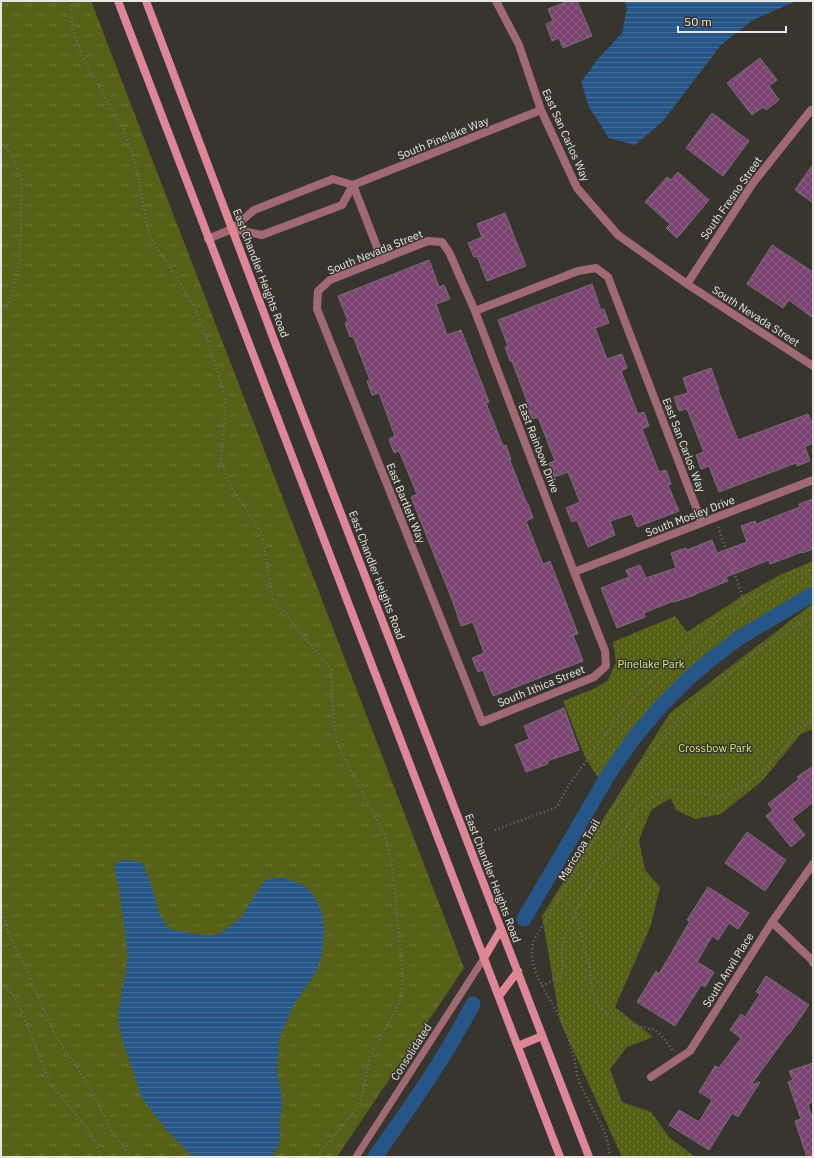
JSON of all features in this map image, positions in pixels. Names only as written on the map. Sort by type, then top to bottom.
[{"type":"main road","points":[[118,1],[560,1157]]},
{"type":"main road","name":"East Chandler Heights Road","points":[[146,1],[232,229],[589,1157]]},
{"type":"main road","points":[[484,958],[501,929]]},
{"type":"main road","points":[[499,996],[518,971]]},
{"type":"main road","points":[[518,1046],[542,1036]]},
{"type":"street","name":"East San Carlos Way","points":[[496,1],[519,45],[541,110],[577,188],[618,235],[687,284]]},
{"type":"street","name":"South Pinelake Way","points":[[352,185],[541,110]]},
{"type":"street","name":"South Fresno Street","points":[[687,284],[753,183],[810,110],[813,112]]},
{"type":"street","points":[[208,239],[232,229],[254,210],[333,179],[352,185]]},
{"type":"street","points":[[232,229],[262,235],[342,205],[352,185]]},
{"type":"street","points":[[352,185],[382,260]]},
{"type":"street","name":"South Nevada Street","points":[[318,291],[330,280],[428,241],[442,242]]},
{"type":"street","name":"East Rainbow Drive","points":[[442,242],[475,311],[605,651],[606,666]]},
{"type":"street","name":"East San Carlos Way","points":[[475,311],[578,271],[596,268],[608,277],[702,523]]},
{"type":"street","name":"South Nevada Street","points":[[687,284],[813,366]]},
{"type":"street","name":"East Bartlett Way","points":[[318,291],[317,309],[482,722]]},
{"type":"street","name":"South Mosley Drive","points":[[574,572],[813,480]]},
{"type":"street","name":"South Ithica Street","points":[[482,722],[594,677],[606,666]]},
{"type":"street","name":"South Anvil Place","points":[[651,1077],[690,1050],[772,922],[813,864]]},
{"type":"street","points":[[772,922],[812,960],[813,963]]},
{"type":"lane","name":"Consolidated","points":[[356,1157],[484,958]]},
{"type":"path","points":[[71,1],[72,27],[83,58],[124,130],[136,166],[149,235],[195,307],[210,347],[226,400],[221,462],[230,484],[262,534],[273,599],[331,669],[334,722],[337,743],[386,836],[392,863],[403,977],[400,1002],[370,1057],[360,1104],[317,1157]]},
{"type":"path","points":[[1,141],[13,157],[22,181],[20,262],[11,298],[1,315]]},
{"type":"path","points":[[715,518],[745,603]]},
{"type":"path","points":[[495,830],[557,807],[569,785],[612,725],[636,696],[718,620],[776,585],[813,568]]},
{"type":"path","name":"Maricopa Trail","points":[[610,1157],[606,1137],[600,1122],[585,1096],[578,1078],[574,1056],[561,1022],[542,986],[534,965],[532,946],[534,940],[611,812],[646,758],[670,730],[700,700],[752,656],[813,615]]},
{"type":"path","points":[[542,986],[560,977],[563,965],[561,953],[566,933],[575,912],[602,864],[618,846],[636,809],[655,794],[670,789],[686,790],[719,797],[736,790],[768,767],[783,750],[796,731],[813,718]]},
{"type":"path","points":[[1,905],[6,930],[29,975],[53,1031],[90,1088],[111,1130],[132,1157]]},
{"type":"path","points":[[575,912],[590,968],[592,990],[598,1004],[610,1016],[625,1023],[655,1030],[663,1037],[678,1059]]},
{"type":"path","points":[[1,985],[6,986],[17,1000],[50,1083],[91,1133],[101,1157]]},
{"type":"green space","points":[[1,1],[91,1],[464,968],[337,1157],[1,1157]]},
{"type":"green space","name":"Pinelake Park","points":[[813,561],[813,590],[792,601],[720,648],[695,669],[668,695],[622,747],[600,781],[585,757],[563,701],[596,688],[608,680],[616,662],[613,642],[675,616],[687,632],[744,595],[780,575]]},
{"type":"green space","name":"Crossbow Park","points":[[812,604],[813,729],[801,734],[762,781],[721,814],[695,819],[676,810],[671,798],[651,810],[639,840],[645,870],[660,887],[651,925],[615,1007],[653,1037],[627,1047],[610,1069],[622,1102],[651,1112],[669,1137],[695,1157],[622,1157],[560,1021],[542,916],[670,713]]},
{"type":"water","points":[[624,1],[813,2],[794,2],[753,20],[721,45],[663,121],[635,145],[609,138],[589,107],[581,82],[598,59],[622,33],[627,8]]},
{"type":"water","points":[[128,860],[143,864],[151,884],[160,915],[169,929],[200,935],[218,935],[241,918],[264,881],[273,878],[285,878],[301,884],[312,893],[319,905],[323,919],[324,932],[322,954],[316,972],[292,1008],[279,1040],[277,1072],[282,1099],[282,1110],[279,1122],[279,1145],[272,1157],[195,1157],[189,1153],[165,1128],[142,1098],[123,1042],[118,1019],[128,955],[119,888],[114,867],[119,861]]},
{"type":"building","points":[[569,1],[577,1],[592,36],[563,48],[559,38],[552,41],[546,24],[553,21],[548,9]]},
{"type":"building","points":[[760,58],[777,80],[769,86],[779,100],[766,110],[763,107],[752,115],[727,83]]},
{"type":"building","points":[[712,113],[749,141],[723,176],[686,148]]},
{"type":"building","points":[[813,164],[813,203],[795,190]]},
{"type":"building","points":[[678,172],[709,200],[677,238],[666,228],[670,224],[645,202],[667,177],[671,180]]},
{"type":"building","points":[[505,213],[526,266],[487,281],[477,256],[474,257],[468,243],[482,237],[477,224]]},
{"type":"building","points":[[772,245],[813,272],[813,318],[789,300],[783,308],[747,284]]},
{"type":"building","points":[[429,260],[439,287],[444,285],[450,299],[436,304],[447,335],[461,330],[489,402],[486,403],[503,446],[506,445],[511,460],[510,461],[533,518],[526,521],[543,564],[550,561],[578,634],[573,635],[583,661],[493,696],[483,670],[478,672],[472,658],[484,653],[473,622],[461,626],[453,602],[411,497],[417,494],[399,451],[394,453],[389,439],[395,436],[379,393],[372,395],[367,381],[370,380],[353,336],[350,337],[345,323],[348,321],[338,296]]},
{"type":"building","points":[[592,284],[601,310],[604,309],[609,323],[595,328],[607,359],[622,354],[627,368],[621,371],[638,414],[644,412],[649,426],[642,429],[659,472],[666,470],[671,484],[668,485],[679,511],[637,527],[632,514],[610,521],[615,535],[588,547],[577,520],[572,522],[566,508],[580,502],[568,472],[554,477],[549,463],[555,461],[538,417],[532,419],[526,405],[528,404],[512,361],[510,361],[505,347],[508,346],[498,320]]},
{"type":"building","points":[[711,368],[738,440],[808,414],[813,425],[813,443],[805,447],[810,461],[797,466],[796,463],[719,492],[709,466],[701,469],[696,455],[704,452],[687,409],[679,411],[674,397],[688,393],[683,378]]},
{"type":"building","points":[[813,499],[813,549],[770,564],[769,560],[726,577],[728,581],[695,595],[674,602],[673,601],[644,613],[645,617],[617,628],[601,588],[629,577],[626,570],[640,565],[646,578],[676,568],[671,553],[686,548],[687,550],[712,540],[717,553],[747,542],[741,526],[755,521],[756,524],[800,507],[799,504]]},
{"type":"building","points":[[564,708],[579,750],[547,761],[548,764],[526,772],[515,745],[529,739],[524,726]]},
{"type":"building","points":[[813,766],[813,802],[792,819],[805,835],[791,847],[766,816],[773,810],[768,804],[799,779],[797,777]]},
{"type":"building","points":[[747,832],[786,860],[765,891],[725,863]]},
{"type":"building","points":[[708,887],[749,913],[738,929],[729,923],[718,940],[712,936],[697,962],[714,972],[705,987],[701,985],[675,1026],[637,1002],[656,971],[659,974],[690,921],[687,920]]},
{"type":"building","points":[[766,976],[809,1005],[751,1085],[760,1082],[738,1117],[732,1113],[709,1150],[669,1125],[679,1110],[699,1122],[712,1100],[699,1092],[715,1066],[719,1068],[741,1038],[730,1030],[741,1014],[745,1017],[760,994],[756,992]]},
{"type":"building","points":[[813,1063],[813,1102],[808,1104],[811,1115],[813,1115],[813,1157],[807,1157],[795,1121],[801,1119],[788,1082],[793,1080],[789,1071]]},
{"type":"waterway","points":[[524,919],[610,772],[634,738],[661,706],[690,677],[739,638],[813,594]]},
{"type":"waterway","points":[[375,1157],[439,1063],[473,1004]]}]
